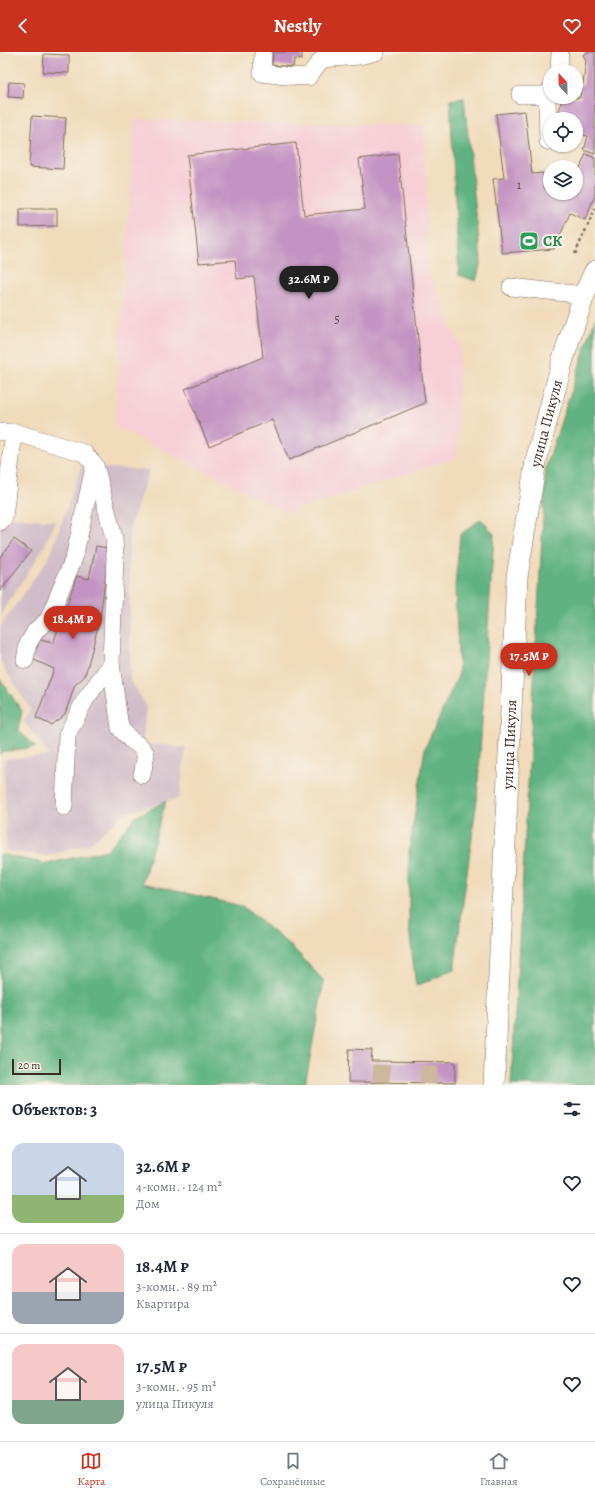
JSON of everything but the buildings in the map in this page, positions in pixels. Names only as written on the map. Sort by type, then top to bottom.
[{"type":"main road","name":"улица Пикуля","points":[[494,1085],[517,577],[536,461],[563,359],[584,295],[595,271]]},
{"type":"lane","points":[[262,52],[262,73],[308,77],[322,59],[359,56],[376,52]]},
{"type":"lane","points":[[559,64],[560,52]]},
{"type":"lane","points":[[520,95],[543,93]]},
{"type":"lane","points":[[511,287],[584,295]]},
{"type":"lane","points":[[0,522],[4,516],[7,432],[84,453],[95,465],[114,538],[116,558],[111,664],[120,728],[131,740],[141,747],[146,754],[142,775]]},
{"type":"lane","points":[[25,660],[28,644],[36,630],[48,620],[74,558],[95,465]]},
{"type":"lane","points":[[64,807],[67,735],[85,700],[111,664]]},
{"type":"path","points":[[575,254],[595,209]]},
{"type":"shaded area","points":[[134,119],[424,126],[428,270],[460,348],[457,457],[288,513],[115,426]]},
{"type":"shaded area","points":[[81,467],[149,470],[129,530],[130,680],[146,705],[143,743],[186,748],[179,798],[125,813],[89,844],[47,856],[6,851],[4,759],[50,755],[24,723],[30,709],[0,661],[0,627],[50,556]]},
{"type":"shaded area","points":[[0,516],[56,521],[43,549],[0,615]]},
{"type":"green space","points":[[464,98],[481,261],[476,281],[459,275],[450,100]]},
{"type":"green space","points":[[595,319],[595,1085],[511,1085],[546,467]]},
{"type":"green space","points":[[481,519],[494,534],[477,799],[454,970],[416,986],[409,928],[409,852],[425,748],[459,674],[455,587],[460,535]]},
{"type":"green space","points":[[0,679],[22,711],[18,730],[36,747],[0,752]]},
{"type":"green space","points":[[166,801],[142,883],[242,906],[293,948],[324,981],[305,1085],[0,1085],[0,854],[47,864],[107,850],[135,817]]},
{"type":"tunnel","points":[[381,1082],[382,1061]]},
{"type":"tunnel","points":[[428,1083],[429,1062]]},
{"type":"place","name":"СК","points":[[529,241]]}]
